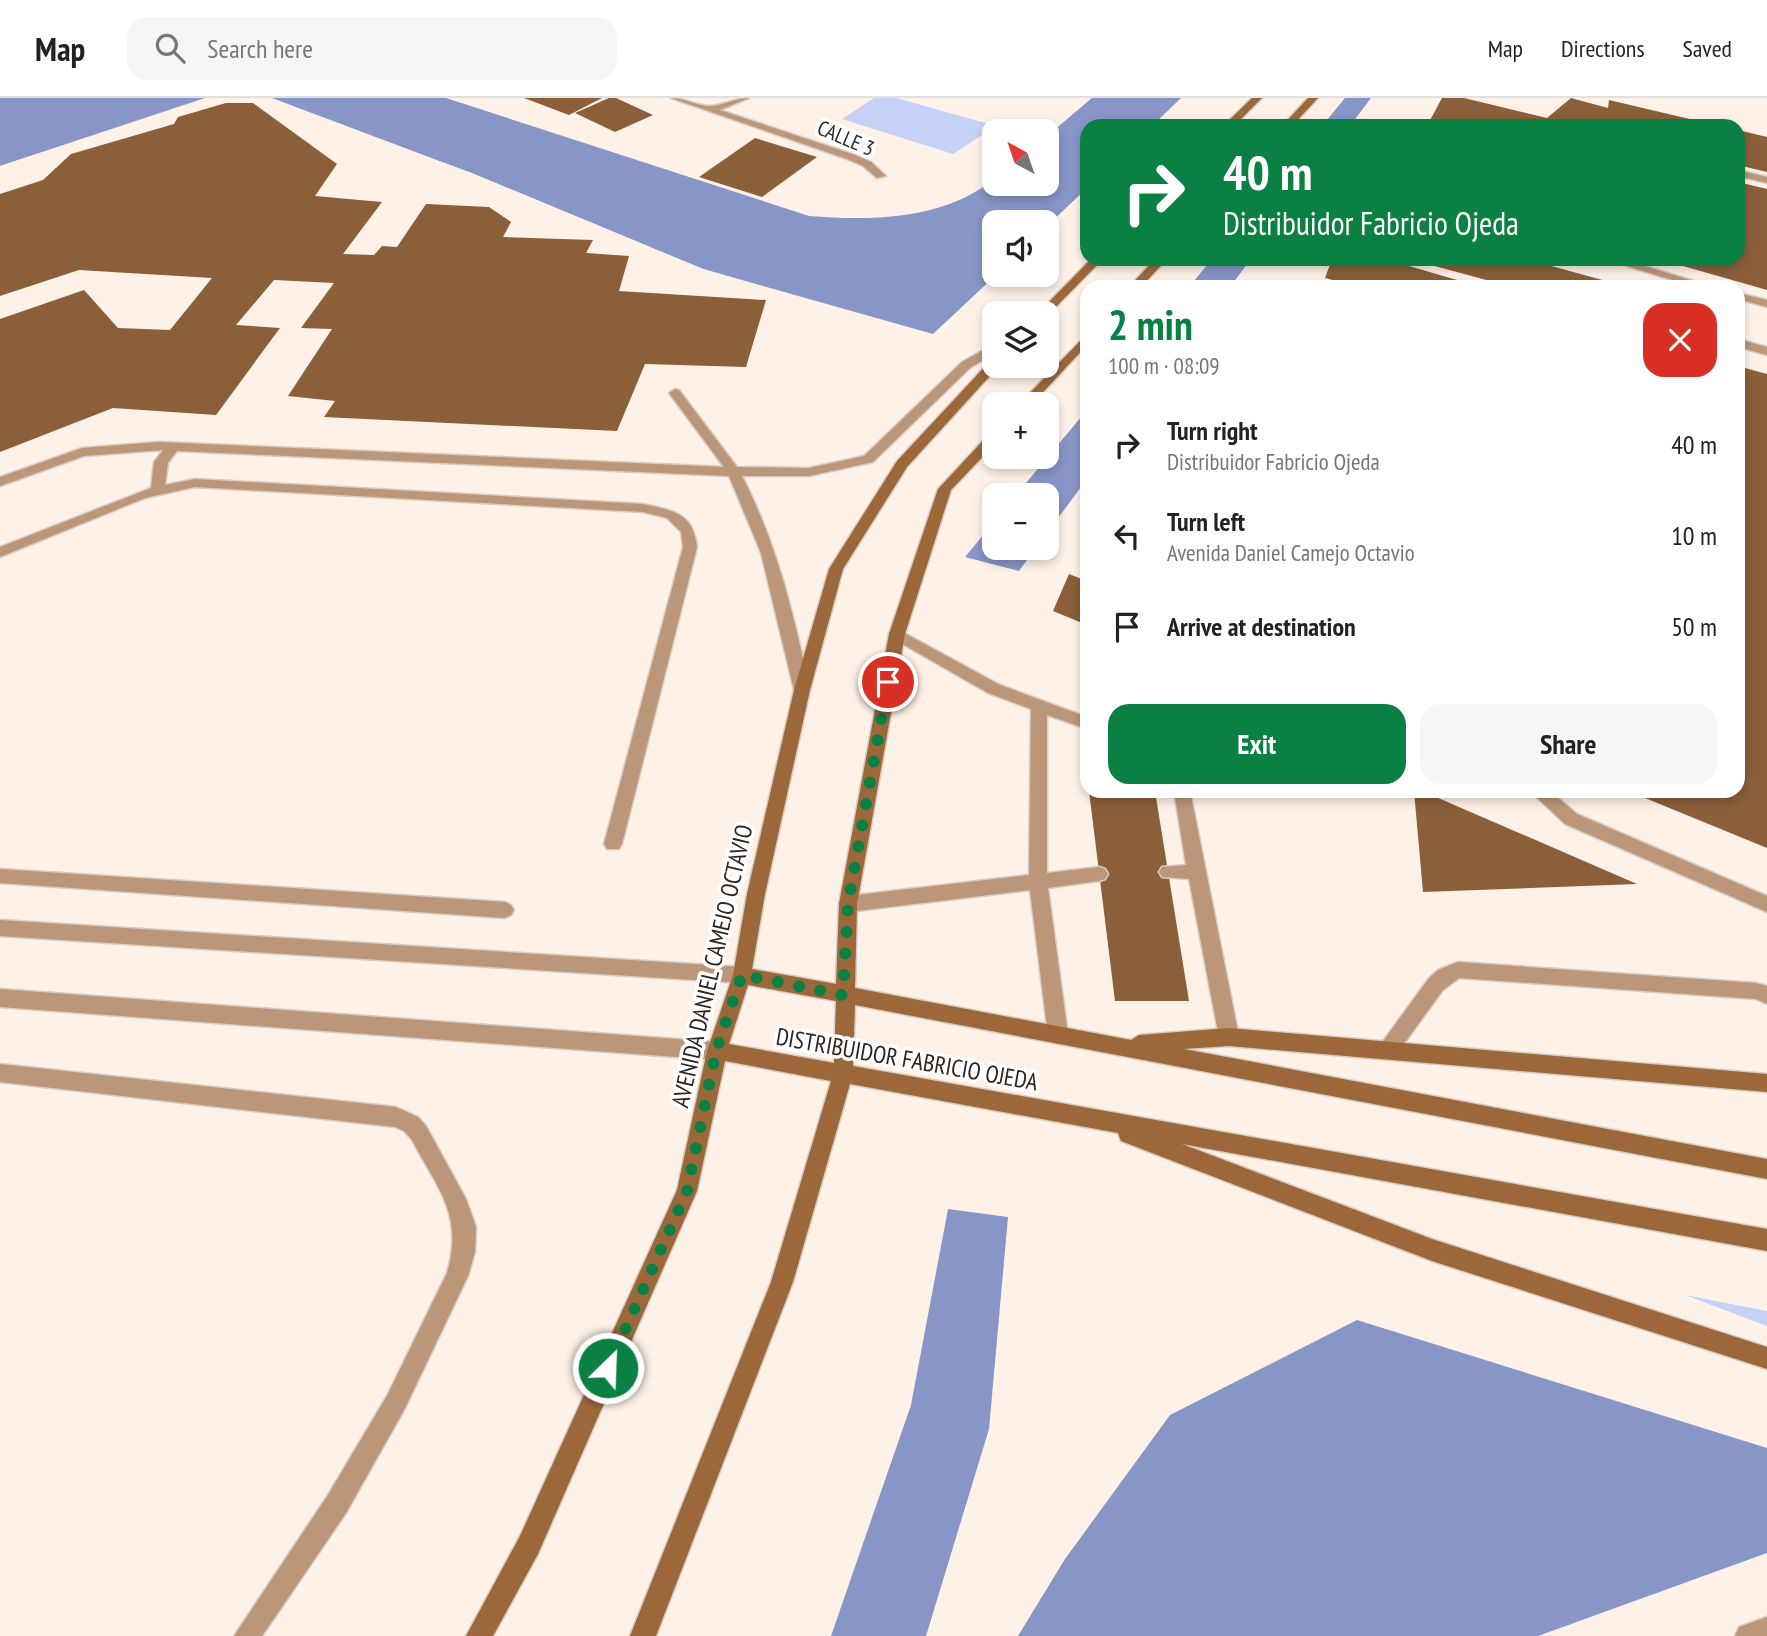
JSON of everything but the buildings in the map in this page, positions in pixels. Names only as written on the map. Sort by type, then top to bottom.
[{"type":"main road","points":[[1235,119],[1257,98]]},
{"type":"main road","points":[[1294,119],[1313,98]]},
{"type":"main road","points":[[1056,301],[1090,266]]},
{"type":"main road","points":[[1142,280],[1154,266]]},
{"type":"main road","points":[[1036,392],[1080,345]]},
{"type":"main road","name":"AVENIDA DANIEL CAMEJO OCTAVIO","points":[[479,1636],[529,1545],[687,1191],[716,1051],[742,975],[756,894],[802,690],[836,569],[902,464],[982,377]]},
{"type":"main road","points":[[643,1636],[782,1282],[843,1074],[843,995],[848,904],[897,634],[945,489],[982,450]]},
{"type":"main road","name":"DISTRIBUIDOR FABRICIO OJEDA","points":[[742,975],[1767,1169]]},
{"type":"main road","points":[[1117,1046],[1229,1037],[1767,1083]]},
{"type":"main road","name":"DISTRIBUIDOR FABRICIO OJEDA","points":[[716,1051],[1089,1119]]},
{"type":"main road","points":[[1089,1119],[1767,1240]]},
{"type":"main road","points":[[1089,1119],[1432,1250],[1767,1359]]},
{"type":"street","name":"CALLE 3","points":[[676,98],[851,157],[867,164],[881,176]]},
{"type":"street","points":[[712,109],[744,98]]},
{"type":"street","points":[[1745,175],[1767,180]]},
{"type":"street","points":[[1634,266],[1683,280]]},
{"type":"street","points":[[1745,298],[1767,304]]},
{"type":"street","points":[[1745,345],[1767,351]]},
{"type":"street","points":[[0,482],[82,452],[173,447],[734,472],[809,471],[868,459],[966,365],[982,355]]},
{"type":"street","points":[[675,393],[734,472],[757,519],[777,577],[802,690]]},
{"type":"street","points":[[158,489],[161,462],[173,447]]},
{"type":"street","points":[[0,552],[158,489],[195,483],[659,510],[683,523],[691,538],[690,547],[613,844]]},
{"type":"street","points":[[897,634],[964,674],[1080,720]]},
{"type":"street","points":[[1039,705],[1038,880],[1058,1035]]},
{"type":"street","points":[[1183,798],[1229,1037]]},
{"type":"street","points":[[1546,798],[1571,819],[1767,904]]},
{"type":"street","points":[[1168,872],[1196,872]]},
{"type":"street","points":[[848,904],[1099,873]]},
{"type":"street","points":[[0,876],[505,910]]},
{"type":"street","points":[[0,928],[742,975]]},
{"type":"street","points":[[1388,1050],[1436,985],[1445,975],[1458,970],[1756,991],[1767,995]]},
{"type":"street","points":[[0,998],[716,1051]]},
{"type":"street","points":[[0,1073],[396,1117],[411,1124],[419,1133],[459,1206],[465,1227],[464,1252],[457,1276],[396,1402],[337,1504],[247,1636]]},
{"type":"street","points":[[1748,1636],[1767,1630]]},
{"type":"shaded area","points":[[0,98],[205,98],[0,166]]},
{"type":"shaded area","points":[[272,98],[446,98],[809,216],[857,218],[906,215],[930,210],[953,203],[982,187],[982,196],[1059,196],[1059,126],[1092,98],[1181,98],[1159,119],[1080,119],[1080,195],[1059,215],[1059,210],[982,210],[983,287],[933,334],[703,269],[474,174]]},
{"type":"shaded area","points":[[874,98],[896,98],[982,122],[982,135],[953,154],[842,119]]},
{"type":"shaded area","points":[[1345,98],[1371,98],[1355,119],[1328,119]]},
{"type":"shaded area","points":[[1206,266],[1246,266],[1235,280],[1195,280]]},
{"type":"shaded area","points":[[1080,418],[1080,488],[1059,517],[1059,483],[1026,483],[1038,469],[1059,469],[1059,444]]},
{"type":"shaded area","points":[[982,536],[982,560],[1027,560],[1019,571],[965,557]]},
{"type":"shaded area","points":[[948,1209],[1008,1217],[989,1429],[926,1636],[831,1636],[911,1405]]},
{"type":"shaded area","points":[[1685,1295],[1767,1311],[1767,1326]]},
{"type":"shaded area","points":[[1357,1320],[1767,1448],[1767,1553],[1538,1636],[1018,1636],[1065,1559],[1170,1415]]},
{"type":"pier","points":[[208,98],[206,101],[0,170],[0,166]]},
{"type":"pier","points":[[268,98],[474,174],[703,269],[828,306],[825,308],[701,272],[472,177]]},
{"type":"route","points":[[608,1368],[687,1191],[714,1074],[716,1051],[742,975],[843,995],[848,904],[888,682]]}]
